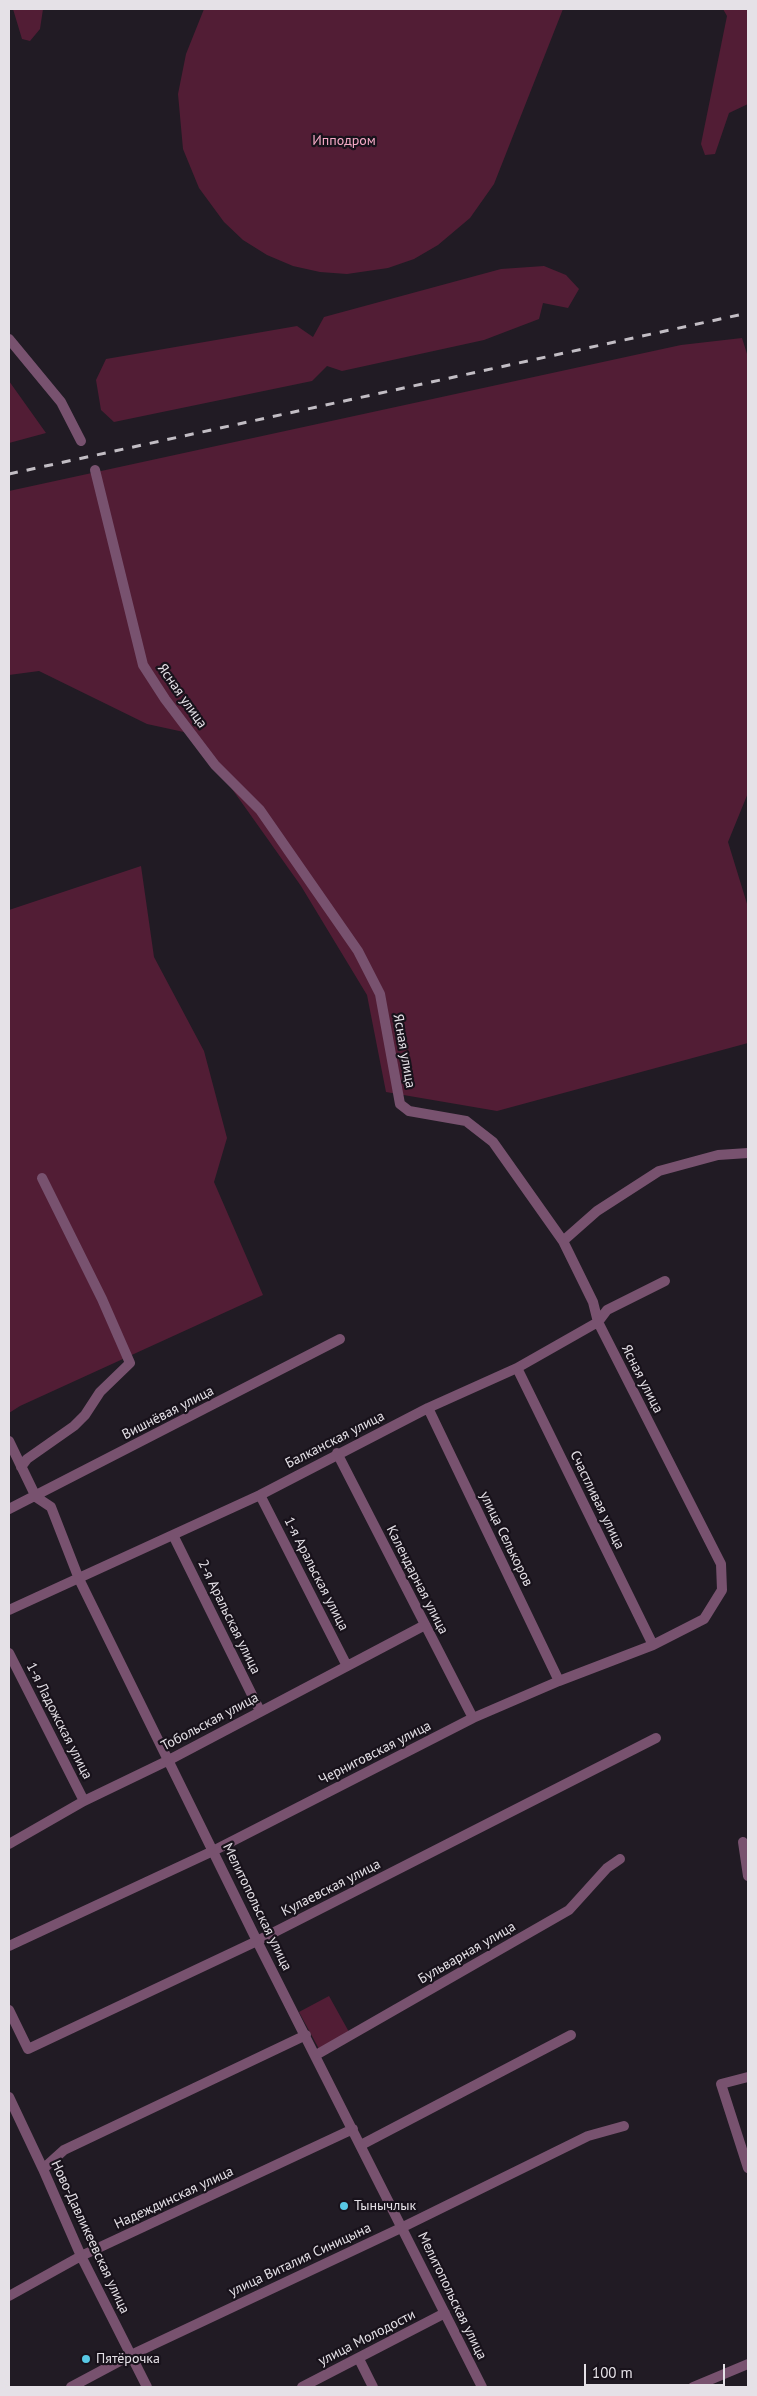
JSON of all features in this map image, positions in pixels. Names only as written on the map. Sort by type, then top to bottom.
[{"type":"street","points":[[9,339],[60,402],[81,440]]},
{"type":"street","name":"Ясная улица","points":[[95,470],[144,665],[164,699],[215,765],[260,810],[358,951],[380,994],[400,1104],[409,1111],[466,1121],[493,1142],[563,1241],[593,1302],[598,1322],[721,1564]]},
{"type":"street","points":[[563,1241],[597,1211],[659,1170],[718,1156],[748,1153]]},
{"type":"street","points":[[22,1467],[27,1458],[74,1426],[85,1415],[100,1392],[130,1363],[102,1300],[42,1178]]},
{"type":"street","name":"Балканская улица","points":[[9,1610],[260,1495],[428,1408],[517,1368],[598,1322],[607,1310],[665,1281]]},
{"type":"street","name":"Вишнёвая улица","points":[[9,1509],[36,1497],[340,1339]]},
{"type":"street","name":"Счастливая улица","points":[[517,1368],[653,1645]]},
{"type":"street","name":"улица Селькоров","points":[[428,1408],[559,1681]]},
{"type":"street","name":"Мелитопольская улица","points":[[9,1441],[36,1497],[51,1507],[78,1579],[257,1941],[403,2227],[482,2387]]},
{"type":"street","name":"Календарная улица","points":[[337,1454],[473,1718]]},
{"type":"street","name":"1-я Аральская улица","points":[[260,1495],[348,1666]]},
{"type":"street","name":"2-я Аральская улица","points":[[174,1535],[260,1711]]},
{"type":"street","name":"Черниговская улица","points":[[9,1946],[213,1851],[473,1718],[559,1681],[653,1645],[704,1618],[722,1590],[721,1564]]},
{"type":"street","name":"Тобольская улица","points":[[9,1844],[84,1801],[169,1760],[425,1625]]},
{"type":"street","name":"1-я Ладожская улица","points":[[9,1653],[84,1801]]},
{"type":"street","name":"Кулаевская улица","points":[[9,2010],[28,2049],[257,1941],[656,1738]]},
{"type":"street","points":[[743,1842],[748,1876]]},
{"type":"street","name":"Бульварная улица","points":[[316,2055],[569,1910],[607,1868],[620,1859]]},
{"type":"street","points":[[43,2169],[64,2150],[306,2035]]},
{"type":"street","points":[[361,2145],[571,2035]]},
{"type":"street","points":[[748,2077],[721,2084],[748,2168]]},
{"type":"street","name":"Ново-Давликеевская улица","points":[[9,2097],[81,2256],[148,2387]]},
{"type":"street","name":"улица Виталия Синицына","points":[[71,2387],[131,2355],[403,2227],[588,2136],[624,2126]]},
{"type":"street","name":"Надеждинская улица","points":[[9,2296],[81,2256],[353,2129]]},
{"type":"street","name":"улица Молодости","points":[[302,2387],[445,2313]]},
{"type":"street","points":[[359,2359],[373,2387]]},
{"type":"street","points":[[693,2387],[748,2364]]},
{"type":"green space","points":[[13,9],[43,9],[40,29],[30,41],[22,39]]},
{"type":"green space","name":"Ипподром","points":[[204,9],[563,9],[494,184],[470,218],[438,245],[414,259],[388,268],[347,274],[320,272],[293,266],[267,255],[243,240],[224,222],[199,188],[183,149],[178,94],[186,54]]},
{"type":"green space","points":[[723,9],[748,9],[748,104],[729,113],[715,154],[705,155],[701,144],[727,16]]},
{"type":"green space","points":[[544,266],[566,275],[579,289],[568,308],[543,303],[539,319],[484,340],[342,371],[327,366],[312,381],[114,422],[101,410],[96,380],[106,359],[297,326],[313,337],[324,317],[501,269]]},
{"type":"green space","points":[[742,338],[748,357],[748,793],[728,842],[748,907],[748,1043],[497,1111],[386,1092],[367,995],[301,886],[193,734],[147,724],[39,671],[9,675],[9,491],[681,345]]},
{"type":"green space","points":[[9,381],[46,433],[9,443]]},
{"type":"green space","points":[[141,866],[154,957],[204,1051],[227,1138],[214,1182],[263,1295],[20,1406],[9,1413],[9,910]]},
{"type":"green space","points":[[329,1996],[349,2032],[319,2049],[299,2012]]},
{"type":"railway","points":[[9,474],[748,313]]},
{"type":"place","name":"Тынычлык","points":[[344,2206]]},
{"type":"place","name":"Пятёрочка","points":[[86,2359]]}]
